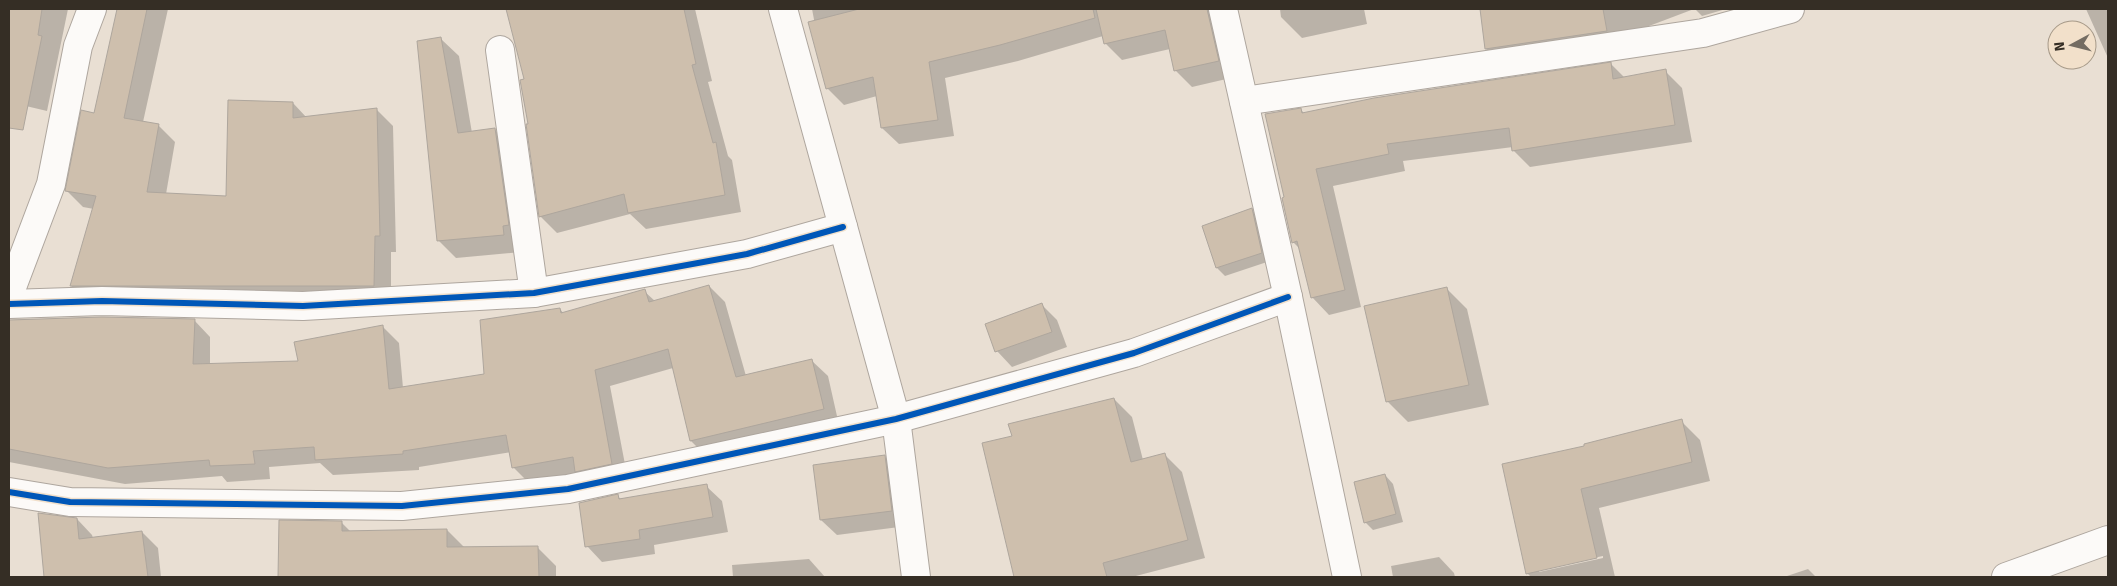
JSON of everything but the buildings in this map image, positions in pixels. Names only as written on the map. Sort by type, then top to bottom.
[{"type":"street","points":[[9,295],[51,184],[78,46],[92,9]]},
{"type":"street","points":[[783,9],[896,418],[916,577]]},
{"type":"street","points":[[1223,9],[1288,297],[1347,577]]},
{"type":"street","points":[[1244,101],[1703,33],[1790,9]]},
{"type":"street","points":[[500,50],[534,293]]},
{"type":"street","points":[[9,304],[102,301],[303,306],[534,293],[747,254],[843,227]]},
{"type":"street","points":[[9,492],[70,502],[402,506],[568,489],[896,418],[1134,353],[1288,297]]},
{"type":"street","points":[[2006,577],[2108,540]]},
{"type":"cycle path","points":[[9,304],[102,301],[303,306],[534,293],[747,254],[843,227]]},
{"type":"cycle path","points":[[9,492],[70,502],[402,506],[568,489],[896,419],[1134,353],[1288,297]]}]
